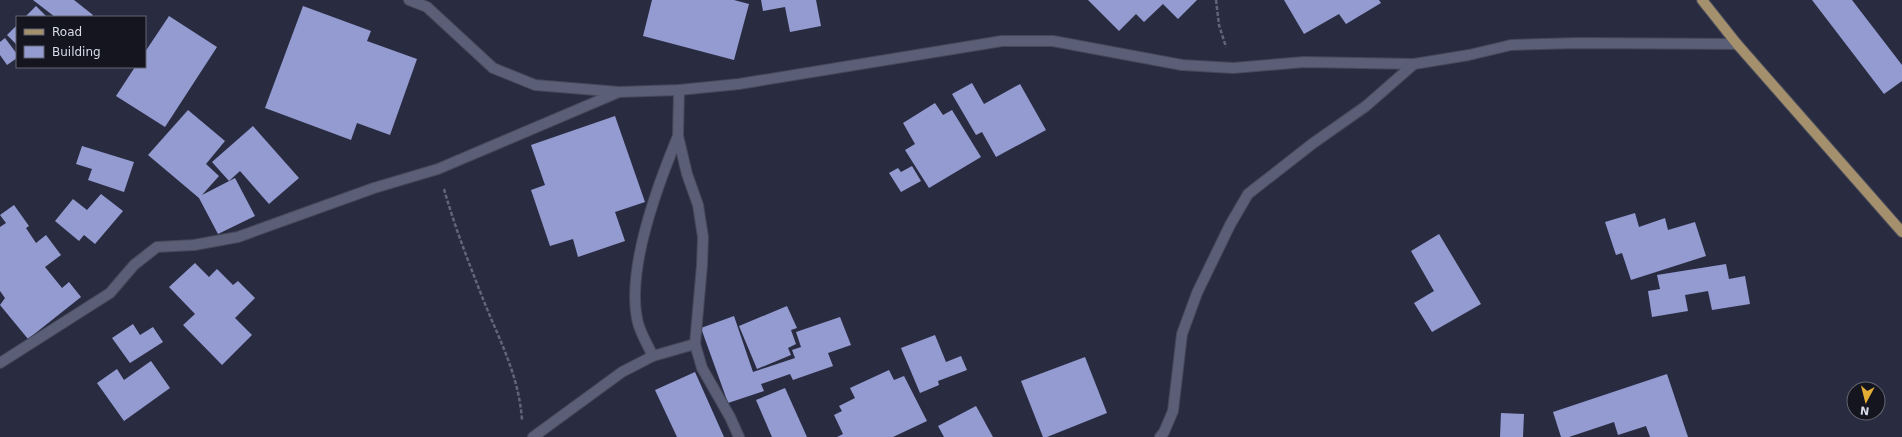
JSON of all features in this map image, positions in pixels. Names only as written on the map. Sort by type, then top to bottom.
[{"type":"main road","points":[[1702,0],[1737,44],[1902,232]]},
{"type":"street","points":[[409,0],[427,3],[493,68],[535,85],[619,92],[679,90],[739,84],[919,53],[1002,41],[1053,40],[1182,65],[1233,68],[1304,62],[1414,64],[1469,55],[1511,45],[1578,43],[1737,44]]},
{"type":"street","points":[[1160,437],[1164,432],[1173,411],[1182,334],[1197,293],[1230,226],[1248,194],[1306,149],[1366,106],[1414,64]]},
{"type":"street","points":[[679,90],[678,136],[687,174],[698,205],[703,237],[695,344],[702,368],[730,417],[739,437]]},
{"type":"street","points":[[0,363],[110,293],[134,265],[157,247],[194,245],[238,237],[374,188],[438,169],[619,92]]},
{"type":"street","points":[[653,356],[638,323],[636,268],[662,175],[678,136]]},
{"type":"street","points":[[533,437],[622,372],[653,356],[695,344]]},
{"type":"path","points":[[1216,0],[1219,25],[1233,68]]},
{"type":"path","points":[[438,169],[455,227],[507,357],[520,396],[522,423]]},
{"type":"building","points":[[33,0],[74,0],[93,15],[92,16],[54,16]]},
{"type":"building","points":[[652,0],[734,0],[749,4],[734,60],[643,36]]},
{"type":"building","points":[[761,0],[816,0],[821,26],[790,32],[785,7],[763,11]]},
{"type":"building","points":[[1088,0],[1197,0],[1178,19],[1163,4],[1144,22],[1136,14],[1119,31]]},
{"type":"building","points":[[1284,0],[1379,0],[1381,3],[1346,24],[1339,14],[1304,34]]},
{"type":"building","points":[[1812,0],[1852,0],[1902,65],[1902,81],[1884,94]]},
{"type":"building","points":[[36,6],[46,16],[26,16]]},
{"type":"building","points":[[303,6],[371,31],[367,41],[417,59],[390,135],[357,123],[351,140],[265,108]]},
{"type":"building","points":[[169,16],[217,47],[165,127],[116,96],[134,68],[146,68],[146,50]]},
{"type":"building","points":[[16,26],[16,44],[7,35]]},
{"type":"building","points":[[5,38],[16,53],[16,59],[7,65],[0,55],[0,42]]},
{"type":"building","points":[[972,83],[984,104],[1020,84],[1046,130],[996,157],[982,132],[976,135],[952,94]]},
{"type":"building","points":[[935,103],[943,115],[952,110],[981,157],[929,188],[905,150],[915,144],[903,123]]},
{"type":"building","points":[[188,110],[225,141],[206,164],[219,176],[202,195],[235,178],[255,216],[218,234],[199,198],[148,155]]},
{"type":"building","points":[[615,116],[645,202],[615,212],[625,241],[578,257],[573,239],[550,246],[531,190],[545,185],[531,145]]},
{"type":"building","points":[[253,126],[299,178],[269,204],[240,171],[229,181],[212,162]]},
{"type":"building","points":[[82,146],[134,162],[124,192],[88,180],[92,169],[76,164]]},
{"type":"building","points":[[912,166],[921,181],[901,192],[889,173],[898,168],[901,172]]},
{"type":"building","points":[[101,194],[123,211],[95,244],[84,235],[79,241],[55,221],[73,199],[87,210]]},
{"type":"building","points":[[14,205],[29,226],[26,228],[36,243],[46,235],[61,255],[45,267],[62,288],[69,282],[81,297],[28,339],[0,305],[5,298],[0,291],[0,227],[6,223],[0,215]]},
{"type":"building","points":[[1635,213],[1639,227],[1665,218],[1668,230],[1695,222],[1706,256],[1631,280],[1622,253],[1616,255],[1605,222]]},
{"type":"building","points":[[1439,234],[1481,304],[1432,332],[1414,303],[1434,291],[1411,251]]},
{"type":"building","points":[[195,263],[209,277],[217,269],[233,285],[238,281],[255,298],[235,318],[252,335],[222,365],[183,325],[195,314],[169,287]]},
{"type":"building","points":[[1726,264],[1729,279],[1745,276],[1750,304],[1712,310],[1708,291],[1685,295],[1688,311],[1652,317],[1648,291],[1660,289],[1657,275]]},
{"type":"building","points":[[787,306],[797,328],[791,330],[796,344],[788,348],[791,355],[757,369],[739,326]]},
{"type":"building","points":[[734,316],[753,372],[795,358],[792,350],[801,347],[796,332],[840,317],[851,345],[828,353],[833,366],[793,380],[790,374],[761,384],[764,391],[728,403],[701,328]]},
{"type":"building","points":[[133,324],[140,335],[153,327],[163,342],[130,363],[112,338]]},
{"type":"building","points":[[935,335],[946,362],[961,356],[967,370],[938,381],[939,385],[920,393],[901,348]]},
{"type":"building","points":[[1085,357],[1107,413],[1047,437],[1043,437],[1021,381]]},
{"type":"building","points":[[151,361],[170,388],[124,421],[97,383],[117,369],[124,380]]},
{"type":"building","points":[[889,370],[894,380],[904,376],[927,421],[893,437],[837,437],[843,434],[834,415],[842,411],[839,406],[855,398],[850,388]]},
{"type":"building","points":[[695,372],[724,437],[677,437],[655,390]]},
{"type":"building","points":[[1667,374],[1688,437],[1650,437],[1646,426],[1618,435],[1614,422],[1569,437],[1561,437],[1553,412]]},
{"type":"building","points":[[785,388],[807,437],[772,437],[756,400]]},
{"type":"building","points":[[976,406],[993,437],[944,437],[938,426]]},
{"type":"building","points":[[1501,413],[1524,414],[1523,437],[1500,437]]}]
